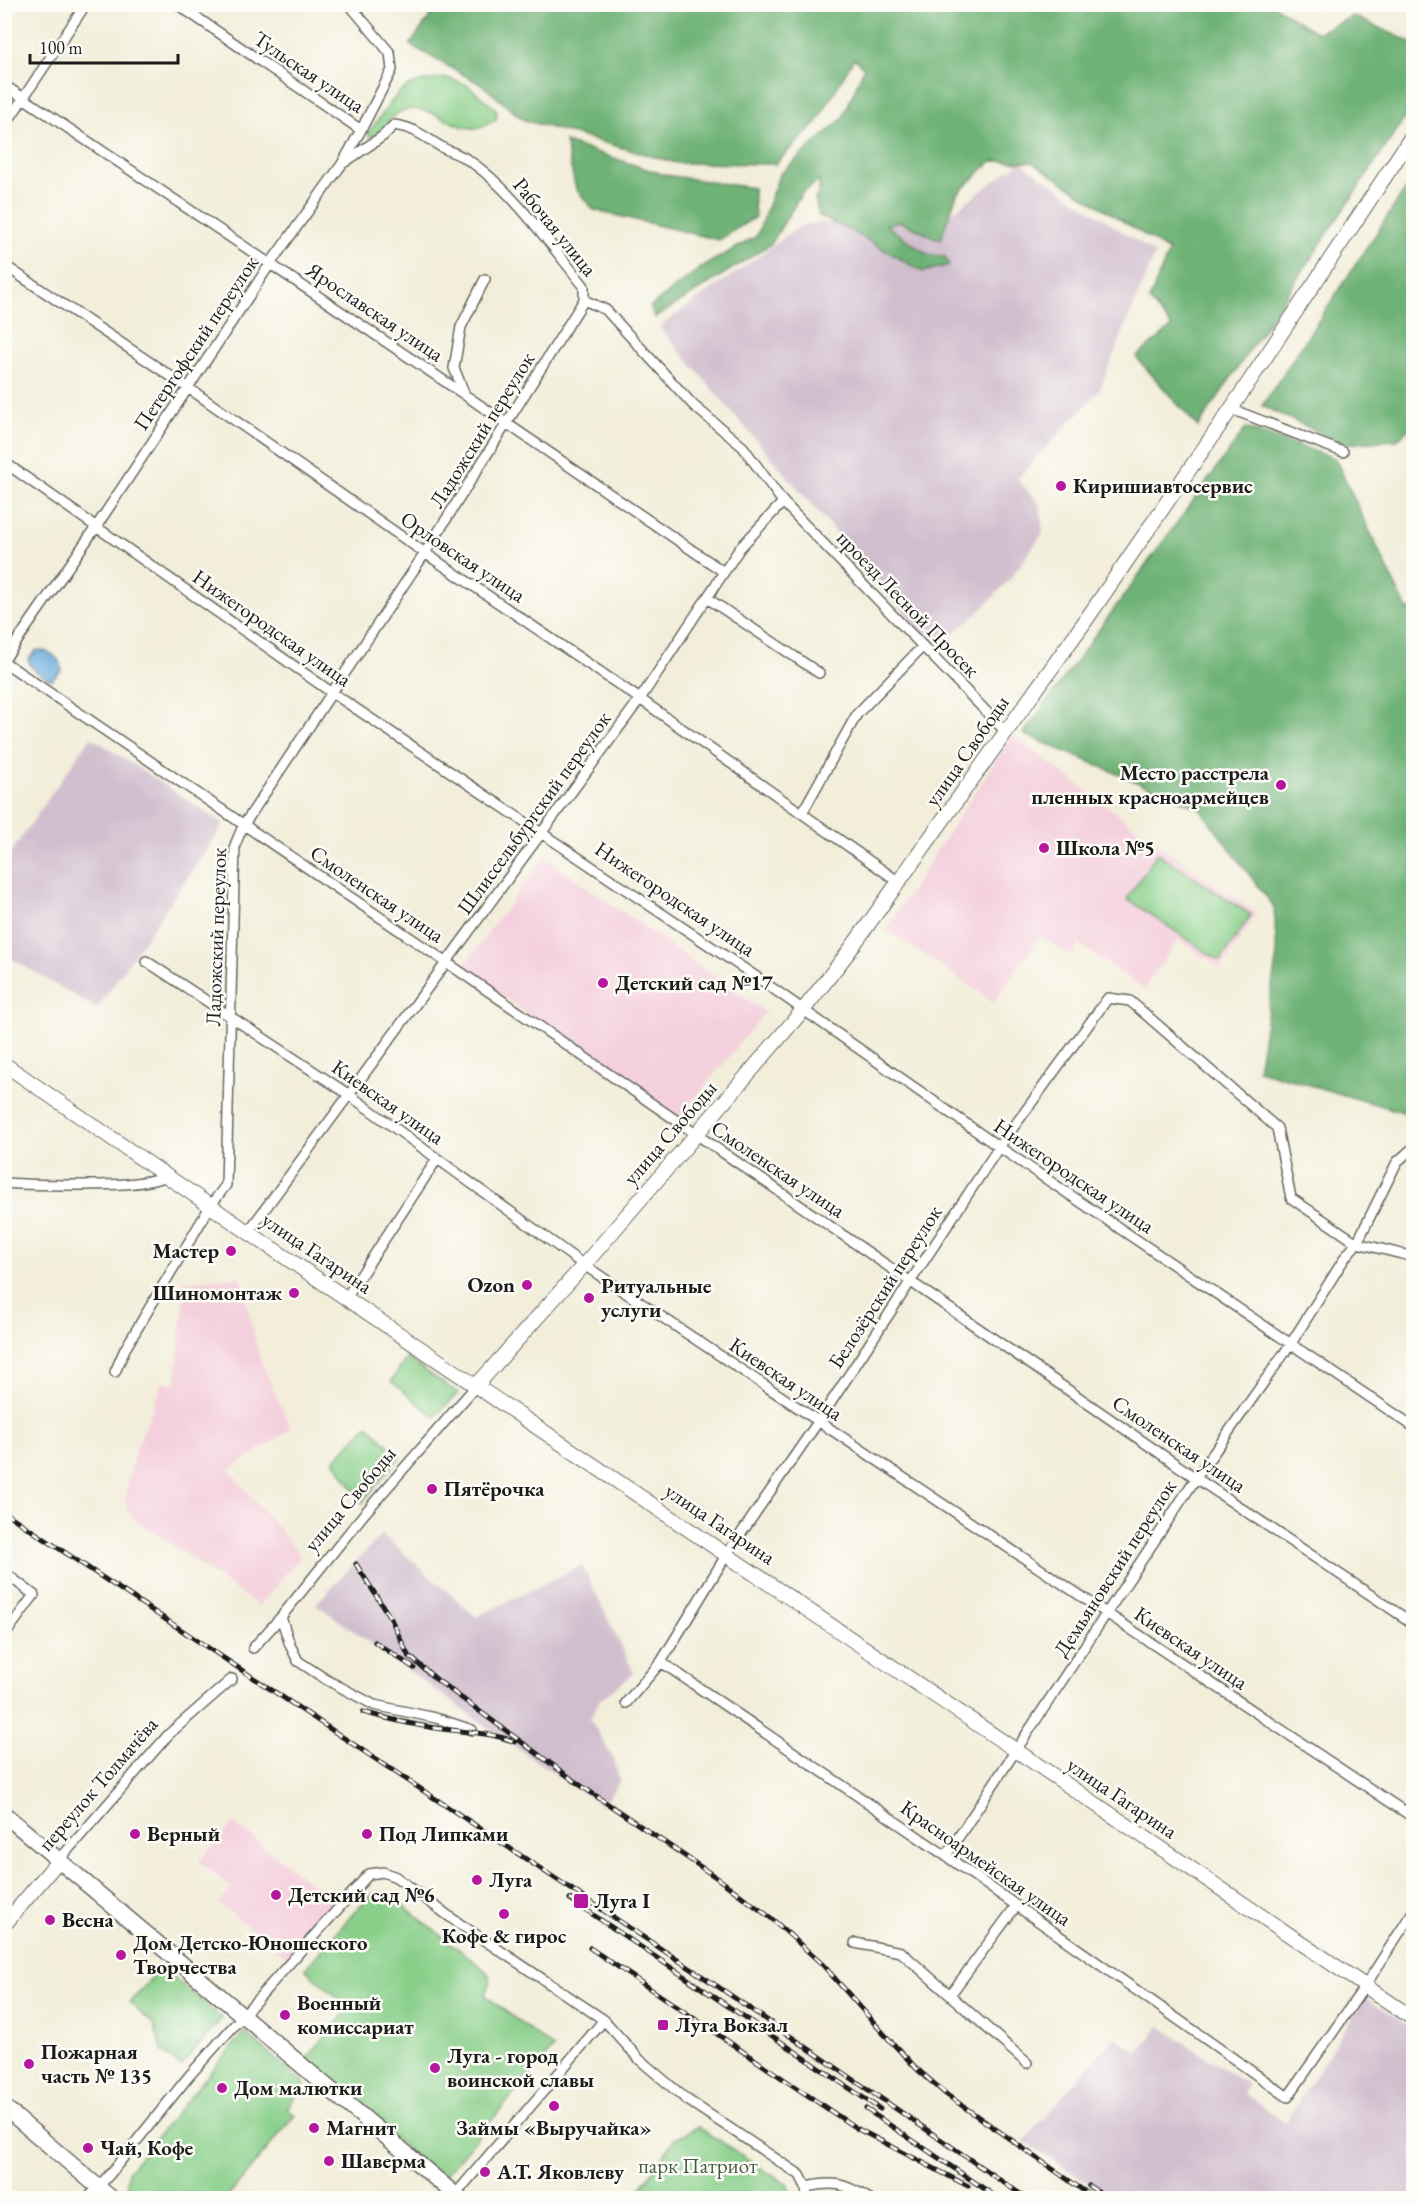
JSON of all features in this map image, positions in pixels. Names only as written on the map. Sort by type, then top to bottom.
[{"type":"main road","points":[[4,1814],[457,2197]]},
{"type":"main road","points":[[4,2107],[93,2193],[111,2199]]},
{"type":"street","points":[[4,127],[86,4]]},
{"type":"street","name":"Тульская улица","points":[[177,4],[361,129]]},
{"type":"street","name":"Петергофский переулок","points":[[4,661],[96,527],[270,264],[342,164],[392,70],[390,53],[349,4]]},
{"type":"street","name":"Ярославская улица","points":[[4,85],[724,572]]},
{"type":"street","name":"Рабочая улица","points":[[342,164],[383,136],[394,125],[410,128],[469,161],[496,183],[531,221],[584,286],[585,300],[606,310],[693,405],[742,447],[783,502]]},
{"type":"street","name":"улица Свободы","points":[[253,1648],[364,1514],[584,1265],[804,1009],[847,954],[1086,620],[1231,409],[1413,133]]},
{"type":"street","name":"Орловская улица","points":[[4,265],[187,387],[640,699],[899,882]]},
{"type":"street","points":[[465,395],[454,368],[459,337],[461,327],[485,279]]},
{"type":"street","name":"Ладожский переулок","points":[[115,1371],[125,1349],[211,1205],[226,1185],[235,845],[243,826],[425,553],[585,300]]},
{"type":"street","points":[[1231,409],[1343,452]]},
{"type":"street","name":"Нижегородская улица","points":[[4,462],[331,692],[542,831],[804,1009],[999,1147],[1413,1427]]},
{"type":"street","name":"Шлиссельбургский переулок","points":[[248,1232],[640,699],[740,548],[783,502]]},
{"type":"street","name":"проезд Лесной Просек","points":[[783,502],[1006,732]]},
{"type":"street","points":[[707,598],[819,673]]},
{"type":"street","points":[[802,813],[857,714],[923,646]]},
{"type":"street","name":"Смоленская улица","points":[[4,661],[1196,1478],[1413,1624]]},
{"type":"street","name":"Киевская улица","points":[[146,961],[348,1094],[584,1265],[1413,1818]]},
{"type":"street","name":"Белозёрский переулок","points":[[626,1703],[661,1662],[727,1554],[818,1422],[999,1147],[1108,998],[1130,1001],[1277,1128],[1291,1198],[1357,1243]]},
{"type":"street","name":"улица Гагарина","points":[[4,1064],[248,1232],[1413,2019]]},
{"type":"street","name":"Демьяновский переулок","points":[[946,1856],[1196,1478],[1290,1345],[1346,1256],[1357,1243],[1397,1162],[1413,1147]]},
{"type":"street","points":[[346,1298],[437,1159]]},
{"type":"street","points":[[4,1183],[129,1185],[152,1182],[168,1176]]},
{"type":"street","points":[[1357,1243],[1413,1257]]},
{"type":"street","points":[[4,1572],[34,1595],[4,1636]]},
{"type":"street","points":[[281,1617],[298,1661],[327,1680],[374,1705],[436,1718],[472,1730]]},
{"type":"street","name":"Красноармейская улица","points":[[661,1662],[946,1856],[1288,2097],[1365,1986]]},
{"type":"street","name":"переулок Толмачёва","points":[[4,1925],[169,1734],[232,1679]]},
{"type":"street","points":[[93,2193],[189,2076],[369,1874],[383,1872],[396,1877],[454,1920],[604,2020],[659,2078],[686,2099],[800,2175],[806,2187],[807,2199]]},
{"type":"street","points":[[950,1995],[1016,1906]]},
{"type":"street","points":[[1365,1986],[1413,1910]]},
{"type":"street","points":[[855,1943],[901,1952],[1027,2063]]},
{"type":"street","points":[[457,2197],[604,2020]]},
{"type":"street","points":[[806,2187],[828,2182],[854,2189],[868,2199]]},
{"type":"shaded area","points":[[1020,162],[1155,254],[1099,391],[1017,479],[1040,504],[1043,533],[1010,579],[977,614],[935,648],[659,327],[802,225],[954,211]]},
{"type":"shaded area","points":[[1012,735],[1148,837],[1257,913],[1221,969],[1178,940],[1144,989],[1079,944],[1071,955],[1040,936],[994,1002],[886,929]]},
{"type":"shaded area","points":[[91,737],[224,824],[97,1009],[4,954],[5,861]]},
{"type":"shaded area","name":"Детский сад №17","points":[[544,857],[765,1012],[678,1119],[462,968]]},
{"type":"shaded area","points":[[241,1277],[259,1357],[291,1429],[229,1470],[301,1556],[259,1606],[129,1515],[125,1499],[134,1454],[163,1382],[175,1384],[186,1282]]},
{"type":"shaded area","points":[[382,1534],[476,1617],[582,1565],[634,1673],[600,1700],[590,1719],[614,1760],[620,1780],[603,1806],[498,1735],[316,1604]]},
{"type":"shaded area","name":"Детский сад №6","points":[[234,1823],[335,1903],[286,1957],[219,1903],[232,1888],[199,1861]]},
{"type":"shaded area","points":[[1365,1997],[1413,2029],[1413,2198],[1110,2198],[1024,2141],[1114,2037],[1138,2052],[1160,2026],[1248,2085],[1243,2093],[1285,2123]]},
{"type":"green space","points":[[438,5],[1273,5],[1317,33],[1353,16],[1413,43],[1413,106],[1198,427],[1136,357],[1172,327],[1149,300],[1169,251],[1032,162],[992,161],[957,194],[940,240],[899,221],[886,225],[927,254],[945,257],[949,265],[923,272],[855,233],[819,216],[815,199],[819,192],[819,181],[802,193],[771,244],[655,318],[650,307],[702,267],[757,236],[779,175],[842,119],[864,68],[854,58],[816,124],[775,164],[676,163],[524,120],[482,85],[410,45]]},
{"type":"green space","points":[[447,78],[467,85],[497,110],[496,120],[480,127],[467,128],[425,111],[406,110],[391,118],[370,138],[368,133],[399,93],[417,83]]},
{"type":"green space","points":[[565,142],[665,175],[753,188],[755,217],[719,240],[594,210],[576,189]]},
{"type":"green space","points":[[1413,178],[1413,425],[1397,440],[1344,444],[1262,406]]},
{"type":"green space","points":[[1246,428],[1335,458],[1407,610],[1413,609],[1413,1115],[1258,1070],[1277,955],[1274,907],[1199,808],[1023,734]]},
{"type":"green space","points":[[1157,853],[1251,915],[1220,961],[1127,899]]},
{"type":"green space","points":[[407,1358],[458,1393],[435,1417],[391,1381]]},
{"type":"green space","points":[[368,1425],[400,1457],[362,1503],[334,1460]]},
{"type":"green space","points":[[373,1894],[390,1895],[485,1970],[490,1986],[485,1995],[553,2048],[442,2179],[304,2062],[349,2008],[305,1969],[366,1899]]},
{"type":"green space","points":[[161,1967],[222,2018],[181,2067],[162,2051],[154,2025],[130,2003]]},
{"type":"green space","points":[[244,2032],[305,2084],[287,2108],[295,2115],[227,2198],[126,2198],[128,2171]]},
{"type":"green space","name":"парк Патриот","points":[[698,2127],[789,2186],[789,2198],[634,2198],[675,2138]]},
{"type":"water","points":[[37,650],[50,653],[59,662],[62,670],[52,680],[37,672],[29,663],[28,659]]},
{"type":"railway","points":[[4,1512],[723,1990],[1026,2198]]},
{"type":"railway","points":[[356,1564],[391,1619],[408,1655],[437,1680],[580,1785],[720,1880],[771,1918],[822,1964],[917,2069],[947,2095],[1094,2198]]},
{"type":"railway","points":[[375,1642],[414,1668]]},
{"type":"railway","points":[[363,1712],[440,1729],[492,1735],[515,1742]]},
{"type":"railway","points":[[570,1899],[880,2109]]},
{"type":"railway","points":[[590,1948],[856,2128],[968,2186]]},
{"type":"railway","points":[[866,2109],[998,2198]]},
{"type":"railway","points":[[1089,2186],[1107,2198]]},
{"type":"place","name":"Киришиавтосервис","points":[[1061,486]]},
{"type":"place","name":"Место расстрела пленных красноармейцев","points":[[1281,785]]},
{"type":"place","name":"Школа №5","points":[[1044,848]]},
{"type":"place","name":"Детский сад №17","points":[[603,983]]},
{"type":"place","name":"Мастер","points":[[231,1251]]},
{"type":"place","name":"Ozon","points":[[527,1285]]},
{"type":"place","name":"Шиномонтаж","points":[[294,1293]]},
{"type":"place","name":"Ритуальные услуги","points":[[589,1298]]},
{"type":"place","name":"Пятёрочка","points":[[432,1489]]},
{"type":"place","name":"Верный","points":[[135,1834]]},
{"type":"place","name":"Под Липками","points":[[367,1834]]},
{"type":"place","name":"Луга","points":[[477,1880]]},
{"type":"place","name":"Детский сад №6","points":[[276,1895]]},
{"type":"place","name":"Луга I","points":[[581,1901]]},
{"type":"place","name":"Кофе & гирос","points":[[504,1914]]},
{"type":"place","name":"Весна","points":[[50,1920]]},
{"type":"place","name":"Дом Детско-Юношеского Творчества","points":[[121,1955]]},
{"type":"place","name":"Военный комиссариат","points":[[285,2015]]},
{"type":"place","name":"Луга Вокзал","points":[[663,2025]]},
{"type":"place","name":"Пожарная часть № 135","points":[[29,2064]]},
{"type":"place","name":"Луга - город воинской славы","points":[[435,2068]]},
{"type":"place","name":"Дом малютки","points":[[222,2088]]},
{"type":"place","name":"Займы «Выручайка»","points":[[554,2106]]},
{"type":"place","name":"Магнит","points":[[314,2128]]},
{"type":"place","name":"Чай, Кофе","points":[[88,2148]]},
{"type":"place","name":"Шаверма","points":[[329,2161]]},
{"type":"place","name":"А.Т. Яковлеву","points":[[485,2172]]}]
